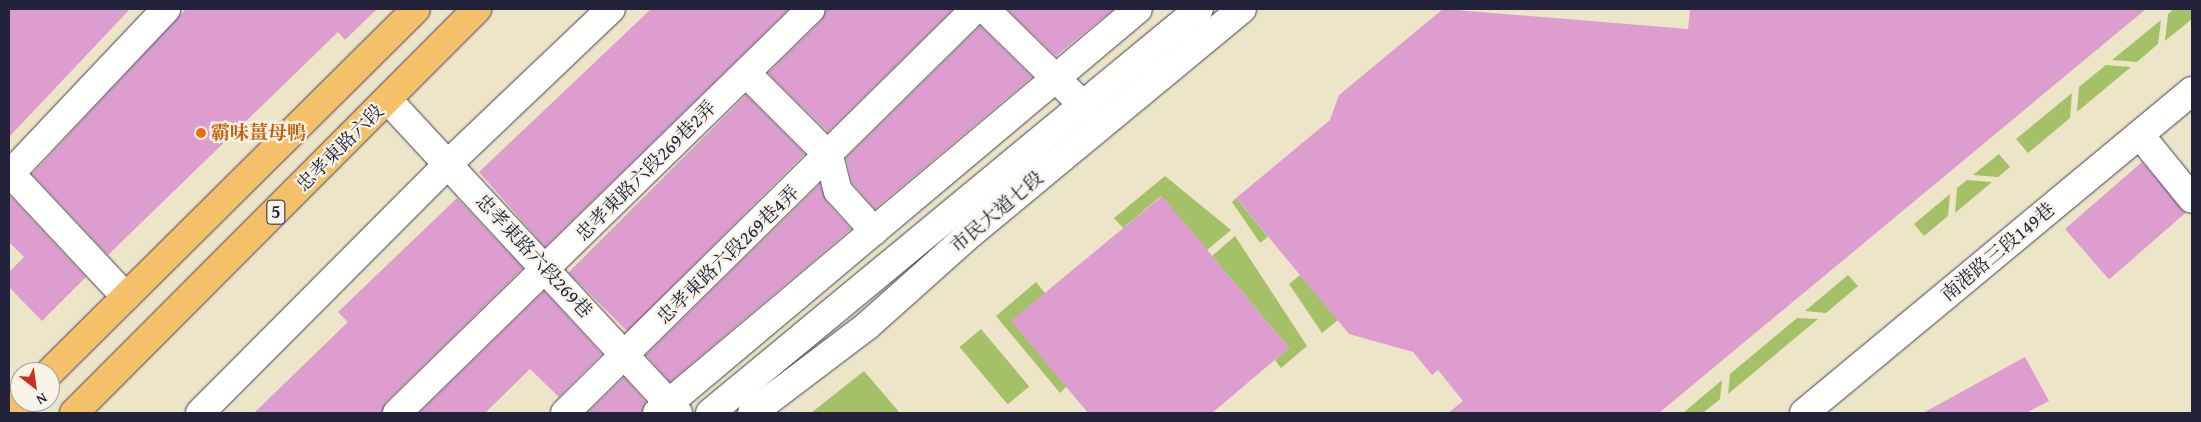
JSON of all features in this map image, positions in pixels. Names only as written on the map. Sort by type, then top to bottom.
[{"type":"main road","name":"5","points":[[60,362],[416,9]]},
{"type":"main road","name":"忠孝東路六段","points":[[74,413],[477,9]]},
{"type":"street","points":[[126,297],[10,172],[166,9]]},
{"type":"street","points":[[200,413],[448,164],[611,9]]},
{"type":"street","name":"忠孝東路六段269巷2弄","points":[[397,413],[812,9]]},
{"type":"street","name":"忠孝東路六段269巷4弄","points":[[566,413],[829,156],[975,9]]},
{"type":"street","points":[[985,9],[1056,75],[1085,107]]},
{"type":"street","points":[[669,409],[874,230],[1056,75],[1138,9]]},
{"type":"street","name":"市民大道七段","points":[[710,413],[1085,107],[1199,9]]},
{"type":"street","name":"市民大道七段","points":[[752,413],[867,326],[970,234],[1242,9]]},
{"type":"street","points":[[746,72],[829,156],[838,191],[874,230]]},
{"type":"street","name":"南港路三段149巷","points":[[1804,413],[2192,91]]},
{"type":"street","name":"忠孝東路六段269巷","points":[[388,100],[626,354],[669,409]]},
{"type":"street","points":[[2140,134],[2192,199]]},
{"type":"green space","points":[[2174,9],[2191,9],[2192,19],[2165,41],[2168,14]]},
{"type":"green space","points":[[2161,20],[2158,44],[2137,62],[2112,60]]},
{"type":"green space","points":[[2106,65],[2131,67],[2077,112],[2079,87]]},
{"type":"green space","points":[[2072,93],[2070,118],[2028,153],[2016,139]]},
{"type":"green space","points":[[1999,154],[2010,167],[1998,177],[1973,175]]},
{"type":"green space","points":[[1165,176],[1231,230],[1207,250],[1161,196],[1123,228],[1114,218]]},
{"type":"green space","points":[[1967,180],[1992,182],[1955,213],[1957,188]]},
{"type":"green space","points":[[1950,194],[1948,216],[1924,236],[1914,224]]},
{"type":"green space","points":[[1236,198],[1268,237],[1260,243],[1232,202]]},
{"type":"green space","points":[[1235,236],[1307,346],[1281,368],[1275,360],[1289,348],[1212,256]]},
{"type":"green space","points":[[1300,275],[1338,320],[1322,333],[1289,284]]},
{"type":"green space","points":[[1848,275],[1858,286],[1826,313],[1805,311]]},
{"type":"green space","points":[[1036,282],[1045,293],[1066,387],[1060,393],[996,316]]},
{"type":"green space","points":[[1797,318],[1818,319],[1728,394],[1730,374]]},
{"type":"green space","points":[[981,329],[1029,386],[1008,404],[960,347]]},
{"type":"green space","points":[[864,371],[900,413],[811,413]]},
{"type":"green space","points":[[1722,380],[1720,399],[1703,413],[1683,413]]},
{"type":"building","points":[[9,9],[130,9],[9,137]]},
{"type":"building","points":[[186,9],[377,9],[345,40],[338,32],[108,255],[32,174]]},
{"type":"building","points":[[651,9],[789,9],[545,247],[479,172]]},
{"type":"building","points":[[826,9],[953,9],[828,132],[768,73],[822,20]]},
{"type":"building","points":[[1007,9],[1114,9],[1056,56]]},
{"type":"building","points":[[1443,9],[1688,29],[1690,9],[2146,9],[1659,413],[1448,413],[1463,401],[1438,370],[1432,375],[1413,352],[1349,334],[1236,198],[1330,120],[1339,95]]},
{"type":"building","points":[[980,26],[1032,77],[875,209],[852,183],[846,158]]},
{"type":"building","points":[[746,95],[805,154],[627,331],[569,272]]},
{"type":"building","points":[[2142,162],[2186,213],[2109,279],[2065,229]]},
{"type":"building","points":[[820,184],[826,201],[851,229],[670,382],[646,355]]},
{"type":"building","points":[[9,195],[86,277],[42,321],[9,287],[9,272],[24,257],[9,242]]},
{"type":"building","points":[[1162,196],[1289,348],[1212,413],[1088,413],[1011,321]]},
{"type":"building","points":[[457,198],[523,268],[386,402],[382,413],[254,413],[348,322],[338,312]]},
{"type":"building","points":[[544,291],[602,354],[559,397],[530,369],[485,413],[419,413]]},
{"type":"building","points":[[2025,357],[2049,401],[2026,413],[1923,413]]},
{"type":"building","points":[[624,377],[646,402],[642,413],[587,413]]},
{"type":"place","name":"霸味薑母鴨","points":[[201,133]]}]
